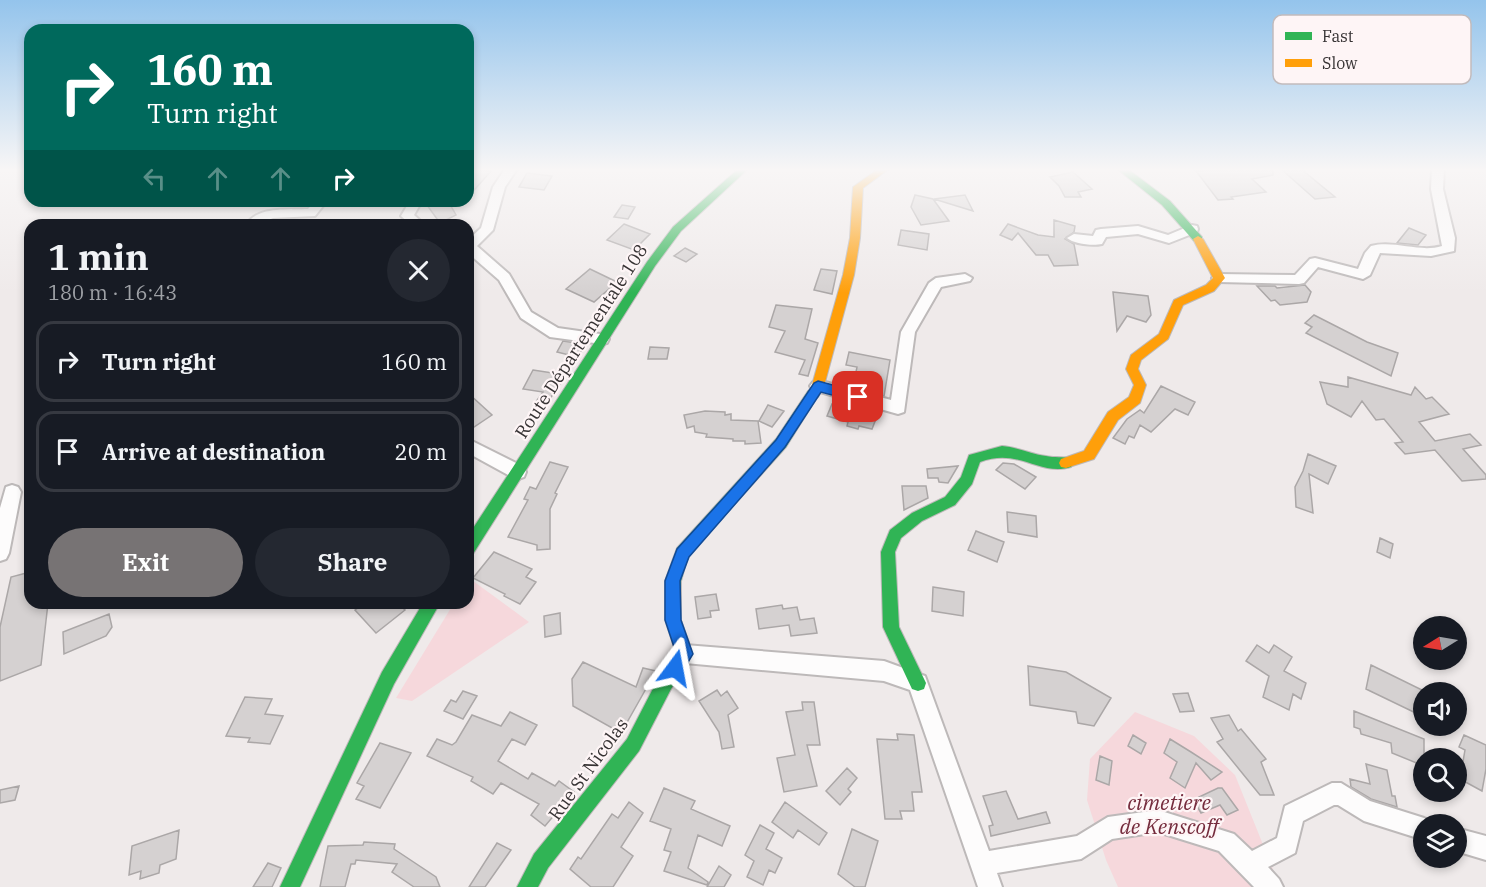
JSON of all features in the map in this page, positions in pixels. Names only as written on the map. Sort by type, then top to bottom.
[{"type":"street","points":[[257,219],[267,215],[310,213],[314,210]]},
{"type":"street","points":[[474,242],[487,230],[493,210]]},
{"type":"street","name":"Route Départementale 108","points":[[474,540],[651,264],[677,229],[697,210]]},
{"type":"street","points":[[855,210],[855,237],[842,305],[818,386],[781,443],[682,553],[673,581],[673,620],[685,654],[884,671],[918,684]]},
{"type":"street","points":[[1173,210],[1192,229],[1211,258],[1219,278]]},
{"type":"street","points":[[990,887],[918,684],[891,627],[888,552],[894,534],[917,517],[951,501],[967,480],[974,459],[988,451],[1009,449],[1049,462],[1071,463],[1089,455],[1104,424],[1121,406],[1135,400],[1140,385],[1132,369],[1135,358],[1162,340],[1171,328],[1178,303],[1210,288],[1219,278],[1299,279],[1315,262],[1363,275],[1376,249],[1403,249],[1419,253],[1441,252],[1449,248],[1440,210]]},
{"type":"street","points":[[1074,238],[1097,241],[1101,233],[1138,230],[1169,239],[1192,229]]},
{"type":"street","points":[[474,250],[504,277],[526,315],[555,333],[602,339]]},
{"type":"street","points":[[818,386],[898,408],[908,332],[936,283],[965,278]]},
{"type":"street","points":[[474,448],[518,472]]},
{"type":"street","points":[[0,553],[12,492]]},
{"type":"street","points":[[290,887],[388,678],[428,609]]},
{"type":"street","name":"Rue St Nicolas","points":[[527,887],[542,861],[633,745],[665,683],[685,654]]},
{"type":"street","points":[[1249,865],[1287,845],[1293,814],[1332,794],[1341,794],[1364,810],[1413,826]]},
{"type":"street","points":[[983,864],[1081,847],[1108,828],[1158,821],[1226,842],[1271,887]]},
{"type":"street","points":[[1467,842],[1486,848]]},
{"type":"green space","points":[[474,582],[529,622],[412,701],[396,698],[450,609],[474,609]]},
{"type":"green space","name":"cimetiere de Kenscoff","points":[[1135,712],[1194,736],[1235,775],[1280,887],[1118,887],[1106,860],[1087,800],[1090,759]]},
{"type":"building","points":[[431,210],[453,210],[456,215],[448,219],[437,219]]},
{"type":"building","points":[[618,210],[633,210],[628,219],[614,217]]},
{"type":"building","points":[[913,210],[941,210],[949,221],[921,225]]},
{"type":"building","points":[[1054,220],[1075,226],[1074,232],[1065,239],[1074,244],[1078,265],[1054,266],[1048,255],[1036,255],[1018,233],[1012,240],[1000,235],[1008,224],[1038,235],[1054,237]]},
{"type":"building","points":[[624,224],[650,234],[634,250],[607,240]]},
{"type":"building","points":[[1409,228],[1426,235],[1418,245],[1397,243]]},
{"type":"building","points":[[901,230],[929,234],[927,250],[898,245]]},
{"type":"building","points":[[685,248],[697,254],[686,262],[674,256]]},
{"type":"building","points":[[590,269],[617,282],[594,302],[566,289]]},
{"type":"building","points":[[821,269],[837,271],[832,294],[814,290]]},
{"type":"building","points":[[1305,285],[1311,292],[1307,302],[1280,305],[1275,300],[1271,301],[1257,286],[1277,288]]},
{"type":"building","points":[[1113,292],[1148,296],[1151,315],[1146,322],[1127,316],[1117,331]]},
{"type":"building","points":[[776,305],[812,309],[805,339],[818,343],[808,376],[799,374],[805,360],[775,352],[785,331],[769,327]]},
{"type":"building","points":[[1314,315],[1367,342],[1398,353],[1391,376],[1306,333],[1312,327],[1305,323]]},
{"type":"building","points":[[563,341],[586,345],[577,357],[557,352]]},
{"type":"building","points":[[650,347],[669,348],[667,359],[648,359]]},
{"type":"building","points":[[849,352],[890,360],[884,396],[853,387],[857,367],[846,365]]},
{"type":"building","points":[[533,370],[566,375],[539,415],[532,414],[538,404],[535,403],[543,392],[523,389]]},
{"type":"building","points":[[1348,377],[1411,395],[1415,387],[1426,399],[1432,397],[1449,414],[1419,422],[1435,441],[1470,434],[1481,445],[1463,449],[1486,475],[1486,479],[1462,481],[1435,450],[1405,454],[1395,443],[1403,442],[1384,419],[1376,420],[1362,401],[1351,417],[1327,404],[1320,382],[1348,387]]},
{"type":"building","points":[[1161,386],[1195,402],[1188,415],[1175,409],[1151,432],[1140,425],[1134,438],[1129,436],[1125,444],[1113,438],[1127,419],[1140,410],[1144,413]]},
{"type":"building","points":[[474,398],[492,415],[474,427]]},
{"type":"building","points":[[842,401],[879,411],[872,429],[847,426],[848,422],[827,416],[832,404],[839,406]]},
{"type":"building","points":[[768,405],[784,411],[772,427],[759,421]]},
{"type":"building","points":[[705,411],[731,414],[731,420],[758,421],[761,443],[745,444],[745,441],[706,437],[707,434],[695,432],[694,426],[687,428],[684,415]]},
{"type":"building","points":[[1308,454],[1336,466],[1328,484],[1309,474],[1313,513],[1296,507],[1295,487]]},
{"type":"building","points":[[550,462],[568,467],[550,509],[550,549],[537,550],[537,545],[508,537],[528,500],[524,499],[530,487],[536,489]]},
{"type":"building","points":[[1003,463],[1014,464],[1036,477],[1025,489],[996,470]]},
{"type":"building","points":[[958,466],[948,483],[939,482],[938,478],[928,478],[927,469]]},
{"type":"building","points":[[902,486],[926,486],[928,498],[904,510]]},
{"type":"building","points":[[1007,512],[1036,516],[1037,537],[1008,532]]},
{"type":"building","points":[[976,531],[1004,542],[997,562],[968,550]]},
{"type":"building","points":[[1380,538],[1393,544],[1390,558],[1377,552]]},
{"type":"building","points":[[494,552],[532,569],[526,577],[536,582],[520,604],[474,577]]},
{"type":"building","points":[[24,574],[24,609],[47,609],[41,665],[0,681],[0,627],[11,577]]},
{"type":"building","points":[[933,587],[964,592],[963,616],[932,611]]},
{"type":"building","points":[[716,594],[719,610],[710,611],[711,617],[698,619],[695,597]]},
{"type":"building","points":[[782,605],[783,609],[797,607],[800,620],[814,618],[817,633],[791,636],[789,625],[759,629],[756,609]]},
{"type":"building","points":[[404,609],[405,610],[376,633],[355,610]]},
{"type":"building","points":[[560,613],[561,634],[545,637],[544,616]]},
{"type":"building","points":[[109,614],[112,627],[106,636],[64,654],[63,632]]},
{"type":"building","points":[[1257,645],[1269,653],[1274,645],[1292,657],[1284,671],[1306,683],[1301,699],[1293,694],[1289,710],[1263,697],[1269,676],[1246,661]]},
{"type":"building","points":[[583,662],[636,687],[643,668],[656,671],[621,733],[573,706],[572,679]]},
{"type":"building","points":[[1371,665],[1413,686],[1413,712],[1366,689]]},
{"type":"building","points":[[1028,666],[1066,672],[1111,698],[1094,726],[1078,723],[1076,712],[1030,705]]},
{"type":"building","points":[[717,690],[721,696],[727,691],[738,708],[728,715],[734,747],[722,749],[719,732],[699,701]]},
{"type":"building","points":[[463,691],[477,696],[463,719],[444,711],[451,700],[456,702]]},
{"type":"building","points":[[1188,693],[1194,711],[1180,712],[1173,694]]},
{"type":"building","points":[[245,697],[272,699],[265,714],[283,716],[270,744],[248,742],[250,738],[226,736]]},
{"type":"building","points":[[802,702],[814,702],[820,745],[807,745],[817,786],[784,792],[777,758],[795,755],[786,712],[803,710]]},
{"type":"building","points":[[1354,711],[1424,739],[1424,748],[1413,748],[1413,762],[1392,753],[1391,743],[1361,734],[1360,729],[1354,727]]},
{"type":"building","points":[[510,712],[537,725],[525,745],[512,739],[498,761],[528,779],[532,773],[555,786],[559,781],[574,792],[545,826],[531,815],[539,804],[501,783],[493,794],[471,781],[473,777],[427,756],[437,739],[452,745],[456,742],[472,715],[501,726]]},
{"type":"building","points":[[1229,715],[1238,731],[1241,729],[1266,759],[1261,762],[1274,795],[1260,795],[1217,742],[1223,739],[1211,718]]},
{"type":"building","points":[[897,734],[914,735],[922,792],[912,792],[914,811],[900,811],[902,819],[885,819],[877,739],[898,740]]},
{"type":"building","points":[[1133,735],[1146,743],[1141,754],[1128,746]]},
{"type":"building","points":[[1464,736],[1486,745],[1486,769],[1482,791],[1467,783],[1467,748],[1459,747]]},
{"type":"building","points":[[1170,739],[1222,772],[1211,780],[1196,763],[1185,788],[1170,778],[1177,762],[1164,753]]},
{"type":"building","points":[[380,743],[411,753],[380,808],[356,799],[364,786],[357,783]]},
{"type":"building","points":[[1100,756],[1112,761],[1109,785],[1096,780]]},
{"type":"building","points":[[1366,764],[1387,770],[1392,796],[1395,796],[1397,807],[1371,799],[1351,787],[1350,779],[1370,784]]},
{"type":"building","points":[[847,768],[857,778],[848,789],[851,792],[840,805],[826,791]]},
{"type":"building","points":[[19,786],[15,800],[0,803],[0,790]]},
{"type":"building","points":[[664,788],[695,801],[691,809],[730,826],[722,846],[698,835],[688,868],[708,882],[707,885],[664,871],[671,852],[664,850],[671,829],[650,821]]},
{"type":"building","points":[[1222,788],[1238,810],[1227,815],[1220,805],[1201,813],[1195,803],[1203,799],[1199,797]]},
{"type":"building","points":[[1006,791],[1018,819],[1046,812],[1050,823],[991,836],[989,826],[993,825],[983,796]]},
{"type":"building","points":[[629,802],[643,813],[621,847],[633,856],[613,887],[591,887],[570,869],[578,857],[581,859],[612,814],[618,818]]},
{"type":"building","points":[[785,802],[827,833],[819,845],[798,830],[793,838],[772,822]]},
{"type":"building","points":[[760,825],[774,833],[766,849],[782,858],[775,873],[769,870],[763,885],[747,877],[754,861],[745,855]]},
{"type":"building","points":[[852,829],[878,841],[865,887],[855,887],[838,874]]},
{"type":"building","points":[[179,830],[176,859],[160,865],[159,873],[140,879],[141,871],[129,875],[132,846]]},
{"type":"building","points":[[364,842],[395,844],[394,849],[436,877],[440,887],[414,887],[392,872],[397,864],[356,860],[355,864],[351,864],[345,887],[320,887],[328,846],[363,845]]},
{"type":"building","points":[[497,843],[511,850],[485,887],[469,887]]},
{"type":"building","points":[[268,863],[281,868],[272,887],[253,887]]},
{"type":"building","points":[[719,866],[731,875],[724,887],[707,887]]},
{"type":"traffic: fast","points":[[474,540],[651,264],[677,229],[697,210]]},
{"type":"traffic: fast","points":[[1173,210],[1198,239]]},
{"type":"traffic: fast","points":[[527,887],[541,861],[633,745],[665,683],[685,654],[673,620],[673,581],[682,553],[781,443],[813,394]]},
{"type":"traffic: fast","points":[[918,683],[891,627],[888,552],[895,534],[917,517],[950,501],[967,480],[974,459],[1002,451],[1042,461],[1066,463]]},
{"type":"traffic: fast","points":[[290,887],[388,678],[428,609]]},
{"type":"traffic: slow","points":[[813,394],[818,386],[849,275],[855,238],[856,210]]},
{"type":"traffic: slow","points":[[1066,463],[1089,455],[1113,416],[1135,400],[1140,385],[1132,369],[1135,358],[1164,336],[1178,303],[1210,288],[1219,278],[1198,239]]},
{"type":"route","points":[[675,668],[685,654],[673,620],[673,581],[682,553],[781,443],[818,386],[858,397]]}]
